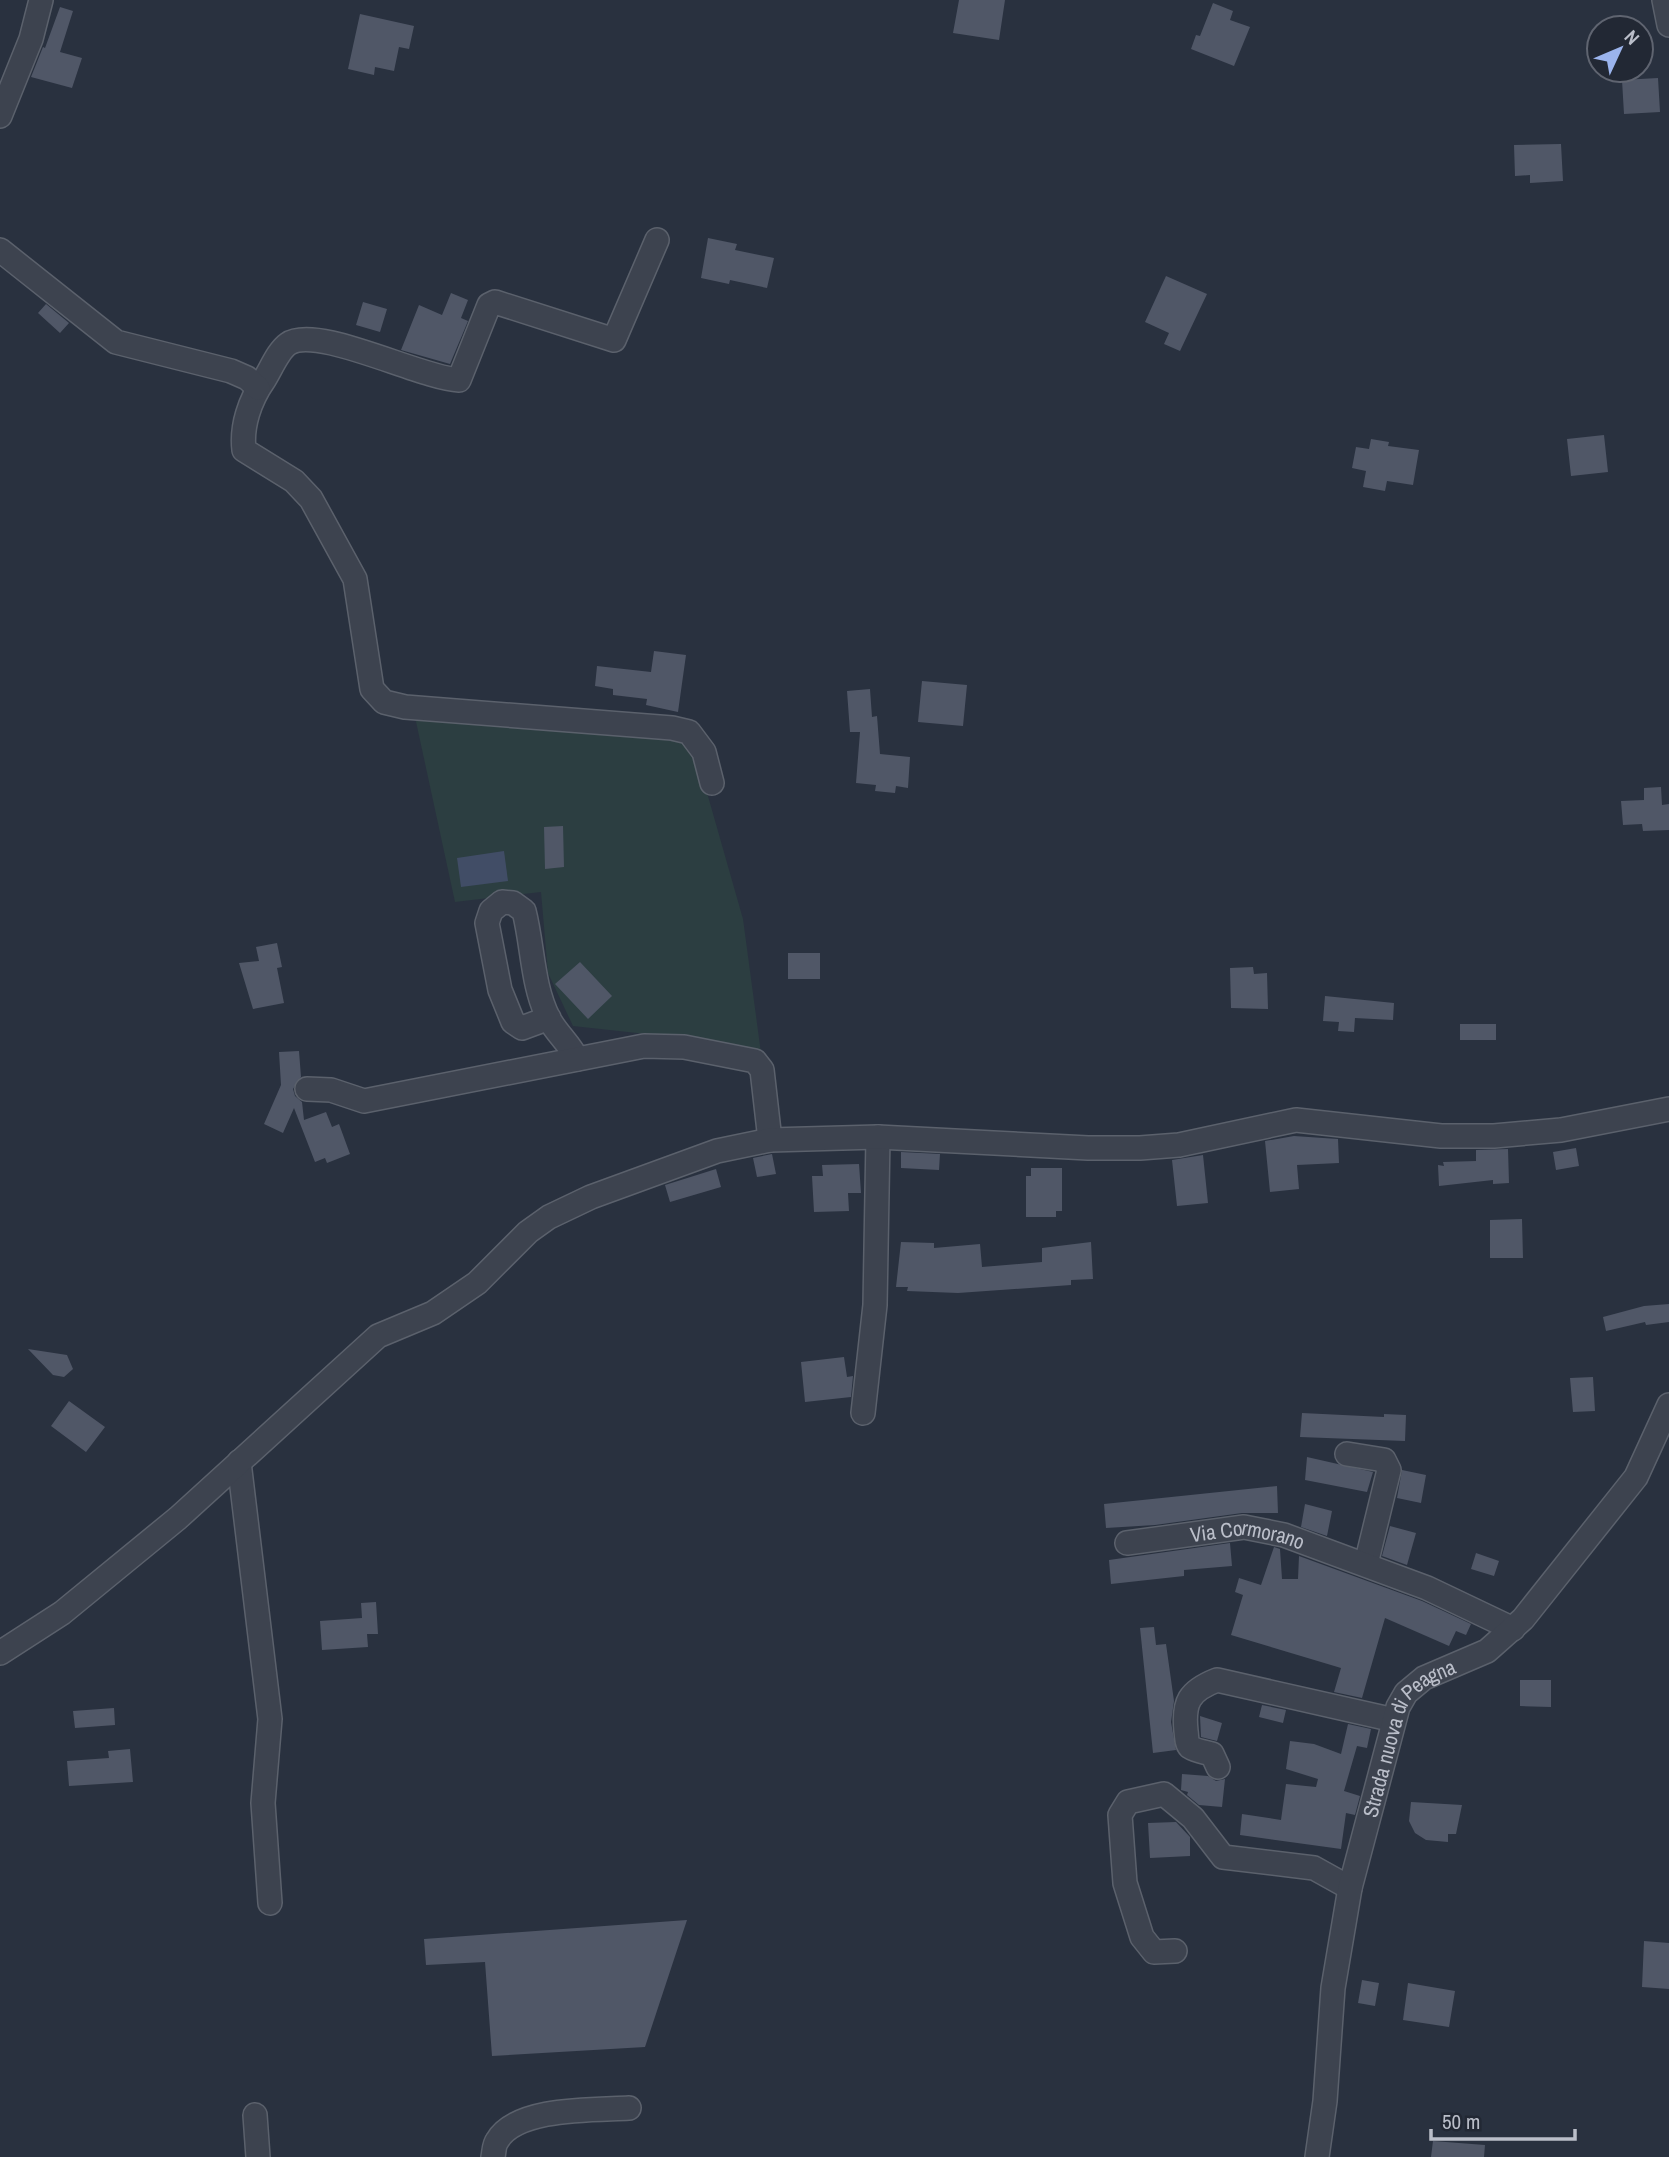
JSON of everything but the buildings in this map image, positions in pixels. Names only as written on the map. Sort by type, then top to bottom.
[{"type":"street","points":[[0,116],[31,39],[41,0]]},
{"type":"street","points":[[1664,0],[1669,25]]},
{"type":"street","points":[[657,240],[614,340],[495,302],[489,305],[459,380],[431,376],[326,340],[306,339],[288,344],[258,388],[242,433],[244,450],[294,481],[312,499],[355,579],[372,689],[384,702],[405,707],[672,728],[689,732],[704,752],[712,783]]},
{"type":"street","points":[[0,250],[116,342],[231,371],[247,378],[258,388]]},
{"type":"street","points":[[549,1018],[523,1028],[513,1022],[500,990],[487,923],[491,911],[502,902],[513,903],[524,911],[541,998],[549,1018],[570,1044],[578,1059]]},
{"type":"street","points":[[307,1089],[331,1090],[364,1101],[644,1046],[684,1047],[755,1061],[762,1070],[770,1140]]},
{"type":"street","points":[[0,1653],[62,1613],[178,1518],[378,1336],[433,1313],[477,1283],[528,1232],[549,1217],[591,1197],[717,1151],[770,1140],[878,1137],[1140,1148],[1179,1144],[1296,1120],[1440,1136],[1494,1136],[1561,1130],[1669,1109]]},
{"type":"street","points":[[863,1413],[872,1354],[876,1293],[878,1137]]},
{"type":"street","name":"Strada nuova di Peagna","points":[[1317,2157],[1325,2101],[1333,1988],[1350,1888],[1394,1720],[1406,1693],[1424,1678],[1487,1651],[1513,1629],[1631,1484],[1646,1459],[1669,1405]]},
{"type":"street","points":[[1347,1454],[1384,1460],[1389,1470],[1367,1564]]},
{"type":"street","points":[[239,1462],[270,1719],[263,1803],[270,1903]]},
{"type":"street","name":"Via Cormorano","points":[[1127,1544],[1244,1527],[1284,1535],[1426,1588],[1513,1629]]},
{"type":"street","points":[[1218,1766],[1212,1754],[1191,1748],[1187,1743],[1184,1709],[1189,1698],[1203,1685],[1217,1680],[1394,1720]]},
{"type":"street","points":[[1175,1951],[1154,1952],[1142,1937],[1125,1883],[1120,1815],[1128,1802],[1164,1794],[1193,1818],[1207,1840],[1223,1857],[1314,1868],[1350,1888]]},
{"type":"street","points":[[493,2157],[497,2140],[515,2124],[539,2115],[629,2108]]},
{"type":"street","points":[[255,2115],[258,2157]]},
{"type":"shaded area","points":[[415,717],[542,730],[663,734],[675,737],[688,747],[698,761],[743,919],[761,1053],[655,1035],[573,1026],[548,973],[541,892],[455,902]]},
{"type":"water","points":[[504,851],[508,881],[461,887],[457,858]]}]
